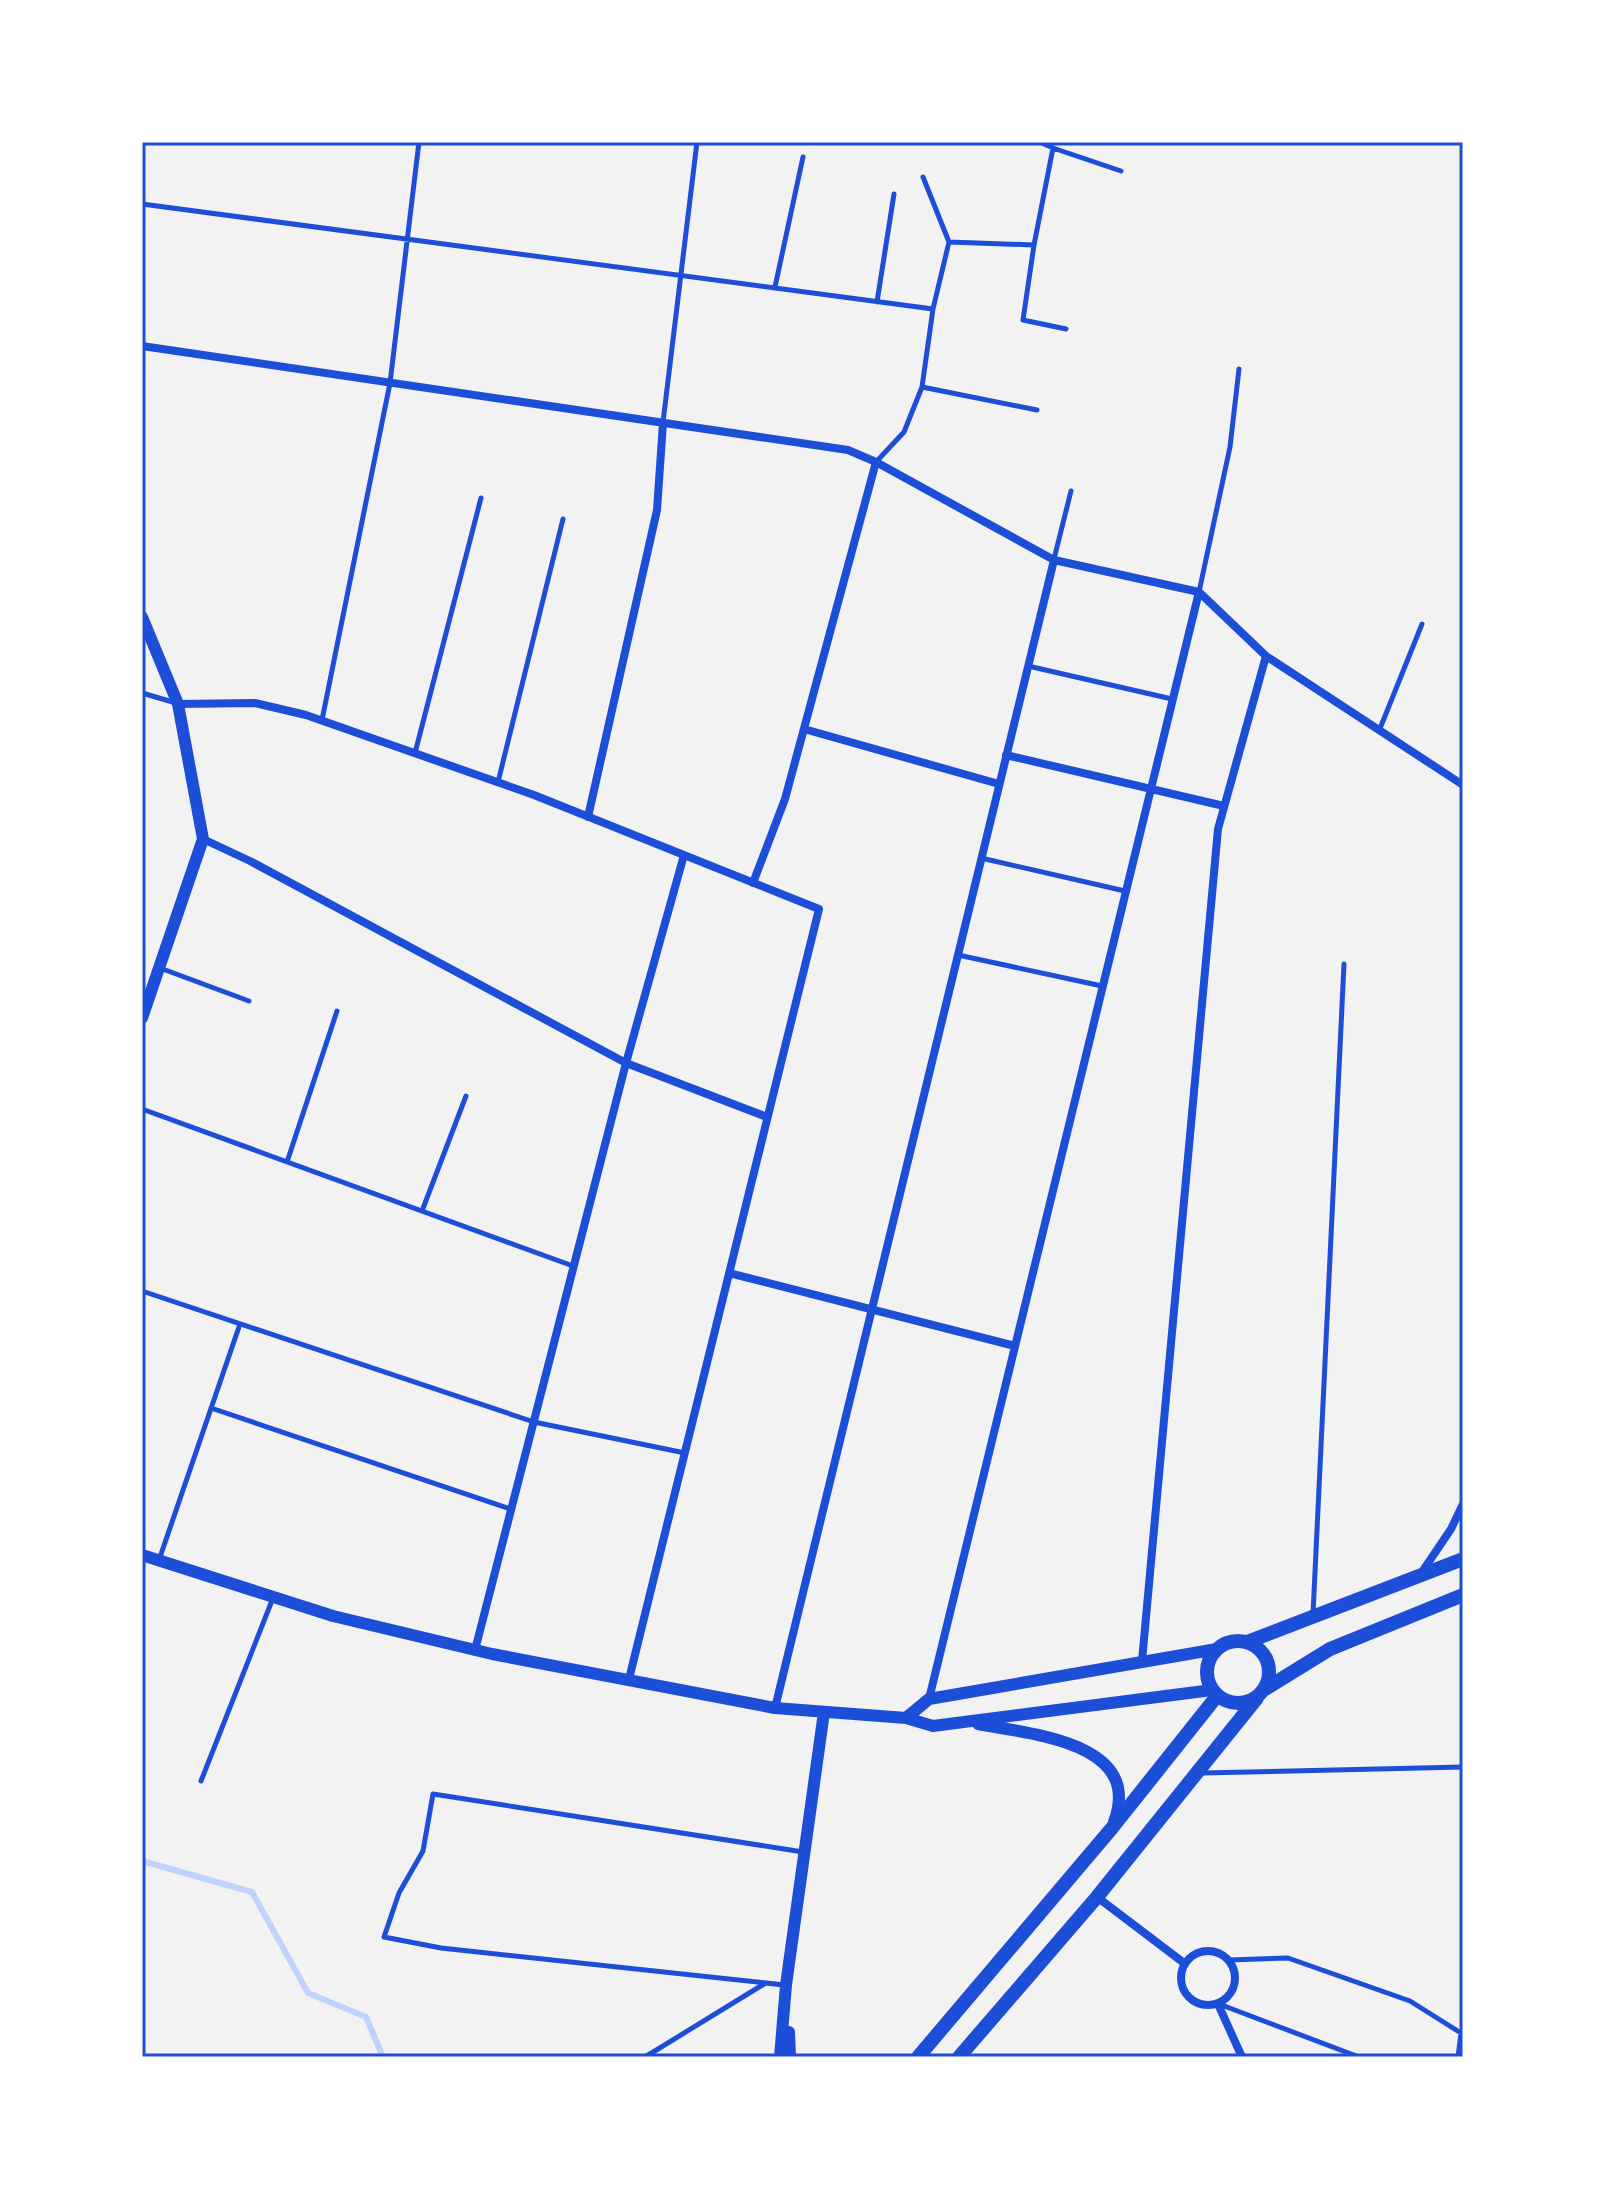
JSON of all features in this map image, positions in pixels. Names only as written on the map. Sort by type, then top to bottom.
[{"type":"main road","points":[[1463,1559],[1247,1642],[1226,1643],[1217,1649],[1207,1668],[1207,1676],[1214,1693],[1237,1704],[1261,1694],[1330,1649],[1463,1595]]},
{"type":"main road","points":[[959,2057],[1097,1897],[1261,1694],[1269,1678],[1269,1667],[1257,1647],[1247,1642]]},
{"type":"main road","points":[[918,2057],[1112,1828],[1214,1693]]},
{"type":"street","points":[[142,346],[848,450],[876,462],[1054,560],[1199,592],[1266,656],[1463,785]]},
{"type":"street","points":[[588,817],[657,510],[663,423]]},
{"type":"street","points":[[753,883],[785,799],[876,462]]},
{"type":"street","points":[[775,1708],[1054,560]]},
{"type":"street","points":[[929,1699],[1199,592]]},
{"type":"street","points":[[142,617],[178,704],[203,839],[142,1018]]},
{"type":"street","points":[[1142,1661],[1218,829],[1266,656]]},
{"type":"street","points":[[178,704],[255,703],[322,721],[588,817],[819,909],[629,1679]]},
{"type":"street","points":[[804,729],[999,784]]},
{"type":"street","points":[[1006,755],[1224,806]]},
{"type":"street","points":[[203,839],[250,861],[626,1063],[767,1117]]},
{"type":"street","points":[[475,1650],[626,1063],[684,855]]},
{"type":"street","points":[[729,1273],[1015,1346]]},
{"type":"street","points":[[1420,1575],[1451,1529],[1463,1504]]},
{"type":"street","points":[[142,1555],[333,1616],[475,1650],[775,1708],[906,1718],[933,1726],[1214,1693]]},
{"type":"street","points":[[906,1718],[929,1699],[1217,1649]]},
{"type":"street","points":[[780,2057],[786,1985],[824,1712]]},
{"type":"street","points":[[967,1722],[1068,1743],[1090,1751],[1107,1767],[1117,1790],[1118,1803],[1112,1828]]},
{"type":"street","points":[[1097,1897],[1184,1963]]},
{"type":"street","points":[[1215,1951],[1229,1960],[1236,1976],[1231,1992],[1218,2004],[1201,2005],[1186,1995],[1180,1979],[1184,1963],[1197,1952],[1215,1951]]},
{"type":"street","points":[[786,1985],[790,2057]]},
{"type":"street","points":[[1218,2004],[1242,2057]]},
{"type":"lane","points":[[322,721],[390,383],[419,142]]},
{"type":"lane","points":[[663,423],[697,142]]},
{"type":"lane","points":[[1040,142],[1121,171]]},
{"type":"lane","points":[[1053,148],[1023,320],[1066,329]]},
{"type":"lane","points":[[775,287],[803,157]]},
{"type":"lane","points":[[876,462],[904,432],[922,387],[933,309],[949,242],[923,177]]},
{"type":"lane","points":[[877,302],[894,194]]},
{"type":"lane","points":[[142,204],[933,309]]},
{"type":"lane","points":[[949,242],[1034,245]]},
{"type":"lane","points":[[1199,592],[1230,447],[1239,369]]},
{"type":"lane","points":[[922,387],[1037,410]]},
{"type":"lane","points":[[1054,560],[1071,491]]},
{"type":"lane","points":[[415,754],[481,498]]},
{"type":"lane","points":[[498,783],[563,519]]},
{"type":"lane","points":[[1379,731],[1422,624]]},
{"type":"lane","points":[[1028,666],[1173,699]]},
{"type":"lane","points":[[142,693],[178,704]]},
{"type":"lane","points":[[981,858],[1126,891]]},
{"type":"lane","points":[[958,955],[1103,986]]},
{"type":"lane","points":[[1313,1618],[1344,964]]},
{"type":"lane","points":[[159,967],[249,1001]]},
{"type":"lane","points":[[287,1162],[337,1011]]},
{"type":"lane","points":[[422,1211],[466,1096]]},
{"type":"lane","points":[[142,1109],[574,1266]]},
{"type":"lane","points":[[142,1291],[534,1422],[685,1453]]},
{"type":"lane","points":[[159,1561],[240,1324]]},
{"type":"lane","points":[[211,1408],[511,1510]]},
{"type":"lane","points":[[201,1781],[273,1597]]},
{"type":"lane","points":[[1197,1773],[1463,1767]]},
{"type":"lane","points":[[786,1985],[441,1948],[384,1937],[399,1893],[423,1851],[433,1794],[803,1852]]},
{"type":"lane","points":[[1229,1960],[1288,1958],[1410,2001],[1461,2033],[1458,2057]]},
{"type":"lane","points":[[645,2057],[765,1983]]},
{"type":"lane","points":[[1218,2004],[1359,2057]]},
{"type":"waterway","points":[[142,1861],[252,1892],[308,1993],[366,2017],[383,2057]]}]
